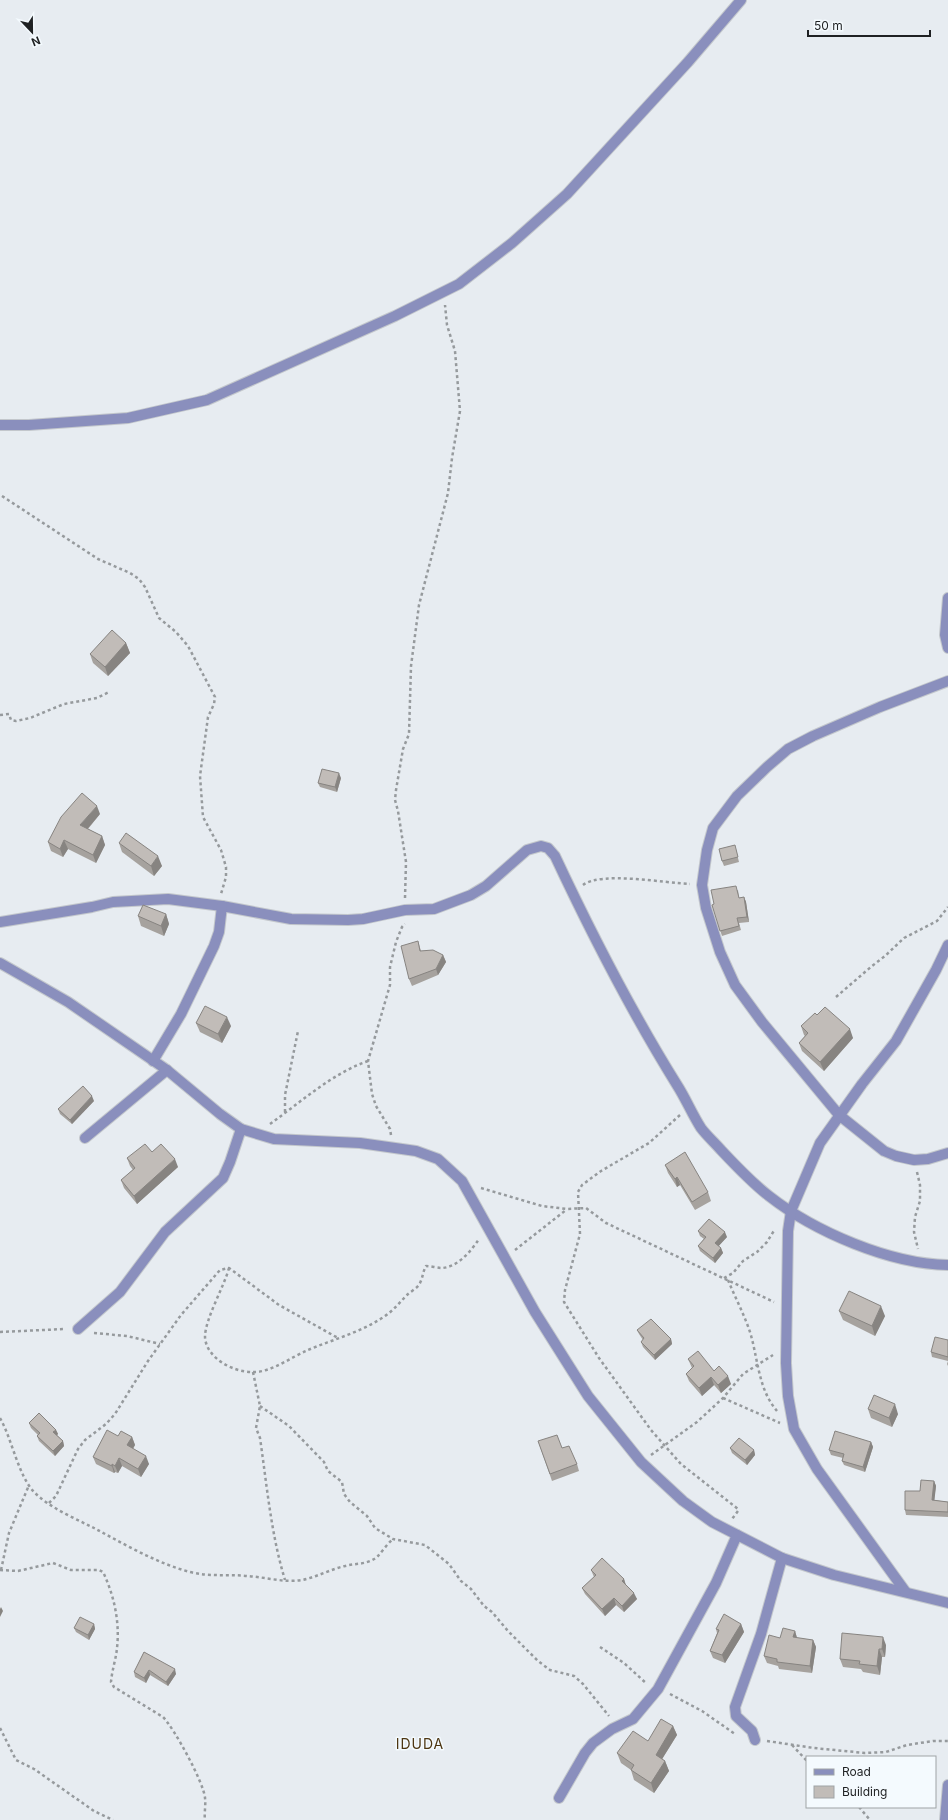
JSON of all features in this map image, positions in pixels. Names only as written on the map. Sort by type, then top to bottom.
[{"type":"street","points":[[0,425],[29,426],[128,418],[207,400],[388,319],[459,284],[512,243],[567,194],[688,62],[741,0]]},
{"type":"street","points":[[948,598],[945,635],[948,648]]},
{"type":"street","points":[[948,681],[880,707],[813,736],[788,749],[766,766],[737,796],[713,828],[707,850],[702,885],[706,908],[720,952],[735,985],[762,1022],[839,1115],[884,1150],[896,1156],[914,1160],[928,1159],[948,1152]]},
{"type":"street","points":[[0,922],[92,907],[113,902],[168,899],[220,906],[291,919],[363,919],[405,910],[434,909],[471,895],[486,886],[527,850],[541,846],[548,848],[555,856],[574,898],[626,998],[689,1107],[702,1128],[730,1160],[790,1215],[878,1252],[923,1263],[948,1265]]},
{"type":"street","points":[[153,1061],[181,1014],[214,946],[219,932],[220,906]]},
{"type":"street","points":[[905,1591],[817,1469],[793,1425],[786,1364],[786,1309],[790,1215],[820,1144],[839,1115],[896,1041],[936,970],[948,945]]},
{"type":"street","points":[[0,963],[68,1002],[167,1070],[220,1114],[241,1129],[274,1139],[360,1143],[416,1151],[438,1159],[462,1181],[505,1258],[578,1381],[641,1462],[683,1502],[725,1529],[782,1558],[834,1575],[905,1591],[948,1603]]},
{"type":"street","points":[[85,1138],[167,1070]]},
{"type":"street","points":[[78,1330],[120,1292],[165,1232],[223,1178],[241,1129]]},
{"type":"street","points":[[559,1798],[585,1753],[593,1743],[612,1729],[633,1719],[658,1689],[716,1583],[737,1535]]},
{"type":"street","points":[[755,1740],[752,1731],[736,1716],[735,1707],[761,1634],[782,1558]]},
{"type":"street","points":[[945,1820],[948,1785]]},
{"type":"path","points":[[405,910],[406,862],[398,811],[394,800],[403,749],[409,734],[411,666],[419,605],[448,493],[460,410],[455,351],[447,325],[443,293]]},
{"type":"path","points":[[2,496],[98,559],[130,573],[139,580],[145,587],[159,618],[176,632],[188,646],[211,688],[215,697],[214,704],[208,717],[200,776],[203,818],[221,850],[226,867],[226,877],[220,906]]},
{"type":"path","points":[[0,715],[9,714],[11,720],[14,721],[30,718],[76,700],[97,698],[109,692]]},
{"type":"path","points":[[574,898],[584,884],[606,878],[702,885]]},
{"type":"path","points":[[836,997],[904,938],[937,921],[948,907]]},
{"type":"path","points":[[393,1148],[390,1129],[376,1106],[372,1094],[368,1061],[390,985],[390,967],[396,942],[402,927],[406,923]]},
{"type":"path","points":[[285,1113],[285,1095],[298,1031]]},
{"type":"path","points":[[257,1135],[320,1087],[353,1066],[368,1061]]},
{"type":"path","points":[[689,1107],[649,1143],[625,1156],[582,1185],[578,1192],[580,1234],[565,1290],[564,1302],[599,1358],[632,1405],[665,1445],[681,1464],[738,1509],[725,1529]]},
{"type":"path","points":[[914,1160],[920,1185],[920,1201],[914,1232],[923,1263]]},
{"type":"path","points":[[462,1181],[523,1202],[567,1209],[578,1208],[590,1210],[606,1223],[724,1278],[786,1309]]},
{"type":"path","points":[[505,1258],[567,1209]]},
{"type":"path","points":[[724,1278],[733,1273],[743,1261],[762,1247],[778,1225],[790,1215]]},
{"type":"path","points":[[229,1268],[224,1285],[216,1301],[205,1336],[208,1349],[218,1360],[231,1368],[253,1372],[270,1368],[366,1327],[386,1315],[420,1284],[423,1270],[426,1266],[442,1268],[460,1260],[469,1252],[488,1227]]},
{"type":"path","points":[[49,1504],[56,1496],[78,1449],[85,1440],[106,1424],[114,1414],[148,1361],[210,1279],[220,1270],[229,1268],[279,1305],[338,1338]]},
{"type":"path","points":[[728,1280],[749,1330],[762,1384],[773,1406],[793,1425]]},
{"type":"path","points":[[641,1462],[697,1422],[723,1398],[743,1374],[758,1364]]},
{"type":"path","points":[[253,1372],[260,1406],[256,1428],[260,1438],[268,1507],[279,1561],[285,1580]]},
{"type":"path","points":[[723,1398],[793,1425]]},
{"type":"path","points":[[260,1406],[289,1426],[324,1462],[328,1471],[342,1482],[344,1494],[350,1502],[367,1516],[375,1528],[393,1539],[425,1545],[449,1564],[461,1581],[471,1589],[484,1606],[492,1612],[508,1631],[538,1661],[550,1670],[574,1676],[583,1684],[610,1717],[621,1725]]},
{"type":"path","points":[[0,1418],[6,1427],[29,1485],[39,1496],[49,1504],[127,1545],[175,1567],[209,1575],[302,1580],[349,1565],[363,1564],[376,1557],[393,1539]]},
{"type":"path","points":[[29,1485],[9,1533],[1,1570],[18,1571],[53,1563],[71,1570],[99,1570],[103,1572],[113,1600],[118,1621],[117,1647],[111,1682],[114,1687],[163,1717],[168,1723],[180,1742],[203,1788],[205,1798],[205,1820]]},
{"type":"path","points":[[600,1647],[624,1663],[646,1684],[689,1704],[730,1732],[740,1737],[792,1745],[864,1753],[886,1752],[907,1745],[933,1741],[948,1742]]},
{"type":"path","points":[[0,1728],[16,1760],[39,1772],[94,1811],[113,1820]]},
{"type":"path","points":[[792,1745],[806,1760]]},
{"type":"path","points":[[860,1808],[870,1820]]},
{"type":"building","points":[[112,630],[126,643],[105,667],[90,654]]},
{"type":"building","points":[[322,769],[339,773],[335,787],[318,783]]},
{"type":"building","points":[[82,793],[97,806],[80,825],[102,836],[93,855],[64,840],[60,849],[48,842],[61,817]]},
{"type":"building","points":[[126,833],[158,856],[151,866],[119,843]]},
{"type":"building","points":[[735,845],[738,857],[722,861],[719,849]]},
{"type":"building","points":[[736,886],[739,898],[744,897],[747,917],[737,918],[739,926],[720,931],[712,905],[714,904],[711,890]]},
{"type":"building","points":[[143,905],[166,914],[161,926],[138,916]]},
{"type":"building","points":[[418,941],[420,951],[433,950],[443,955],[436,969],[409,979],[401,946]]},
{"type":"building","points":[[205,1006],[227,1017],[218,1034],[196,1023]]},
{"type":"building","points":[[825,1007],[850,1029],[820,1062],[799,1043],[808,1033],[801,1026],[815,1013],[817,1015]]},
{"type":"building","points":[[83,1086],[92,1096],[70,1120],[58,1109]]},
{"type":"building","points":[[145,1144],[152,1152],[161,1144],[175,1159],[134,1196],[121,1180],[135,1168],[127,1158]]},
{"type":"building","points":[[685,1152],[708,1192],[692,1202],[677,1177],[675,1179],[665,1165]]},
{"type":"building","points":[[709,1219],[725,1232],[715,1243],[721,1248],[713,1258],[698,1246],[706,1237],[698,1231]]},
{"type":"building","points":[[849,1291],[881,1306],[872,1326],[839,1311]]},
{"type":"building","points":[[651,1319],[671,1339],[654,1355],[641,1342],[644,1338],[637,1330]]},
{"type":"building","points":[[935,1337],[948,1340],[948,1357],[931,1352]]},
{"type":"building","points":[[698,1351],[714,1371],[719,1366],[728,1376],[718,1385],[711,1377],[699,1388],[686,1374],[694,1366],[688,1359]]},
{"type":"building","points":[[874,1395],[895,1404],[889,1418],[868,1409]]},
{"type":"building","points":[[39,1413],[56,1430],[53,1432],[63,1441],[53,1451],[37,1436],[40,1433],[29,1423]]},
{"type":"building","points":[[107,1430],[118,1436],[121,1431],[132,1437],[127,1445],[146,1456],[138,1469],[119,1458],[115,1466],[112,1464],[112,1466],[93,1457]]},
{"type":"building","points":[[835,1431],[871,1442],[863,1467],[842,1461],[844,1454],[829,1450]]},
{"type":"building","points":[[557,1435],[562,1448],[569,1446],[577,1464],[550,1474],[538,1441]]},
{"type":"building","points":[[739,1438],[754,1450],[745,1460],[730,1448]]},
{"type":"building","points":[[921,1480],[934,1481],[932,1500],[948,1502],[948,1512],[905,1510],[905,1491],[920,1491]]},
{"type":"building","points":[[602,1558],[624,1579],[622,1581],[634,1593],[622,1606],[614,1598],[602,1609],[582,1588],[596,1575],[591,1570]]},
{"type":"building","points":[[724,1614],[741,1624],[722,1655],[710,1651],[719,1630],[716,1629]]},
{"type":"building","points":[[80,1617],[94,1624],[88,1635],[74,1628]]},
{"type":"building","points":[[783,1628],[795,1631],[793,1637],[813,1640],[810,1666],[777,1662],[777,1659],[764,1656],[769,1635],[780,1638]]},
{"type":"building","points":[[842,1633],[883,1637],[882,1649],[879,1649],[877,1666],[859,1664],[860,1661],[840,1659]]},
{"type":"building","points":[[144,1652],[175,1669],[166,1682],[149,1670],[144,1678],[134,1672]]},
{"type":"building","points":[[661,1719],[673,1726],[656,1755],[665,1761],[651,1783],[631,1770],[634,1765],[617,1753],[633,1731],[648,1741]]},
{"type":"district","name":"IDUDA","points":[[420,1743]]}]
